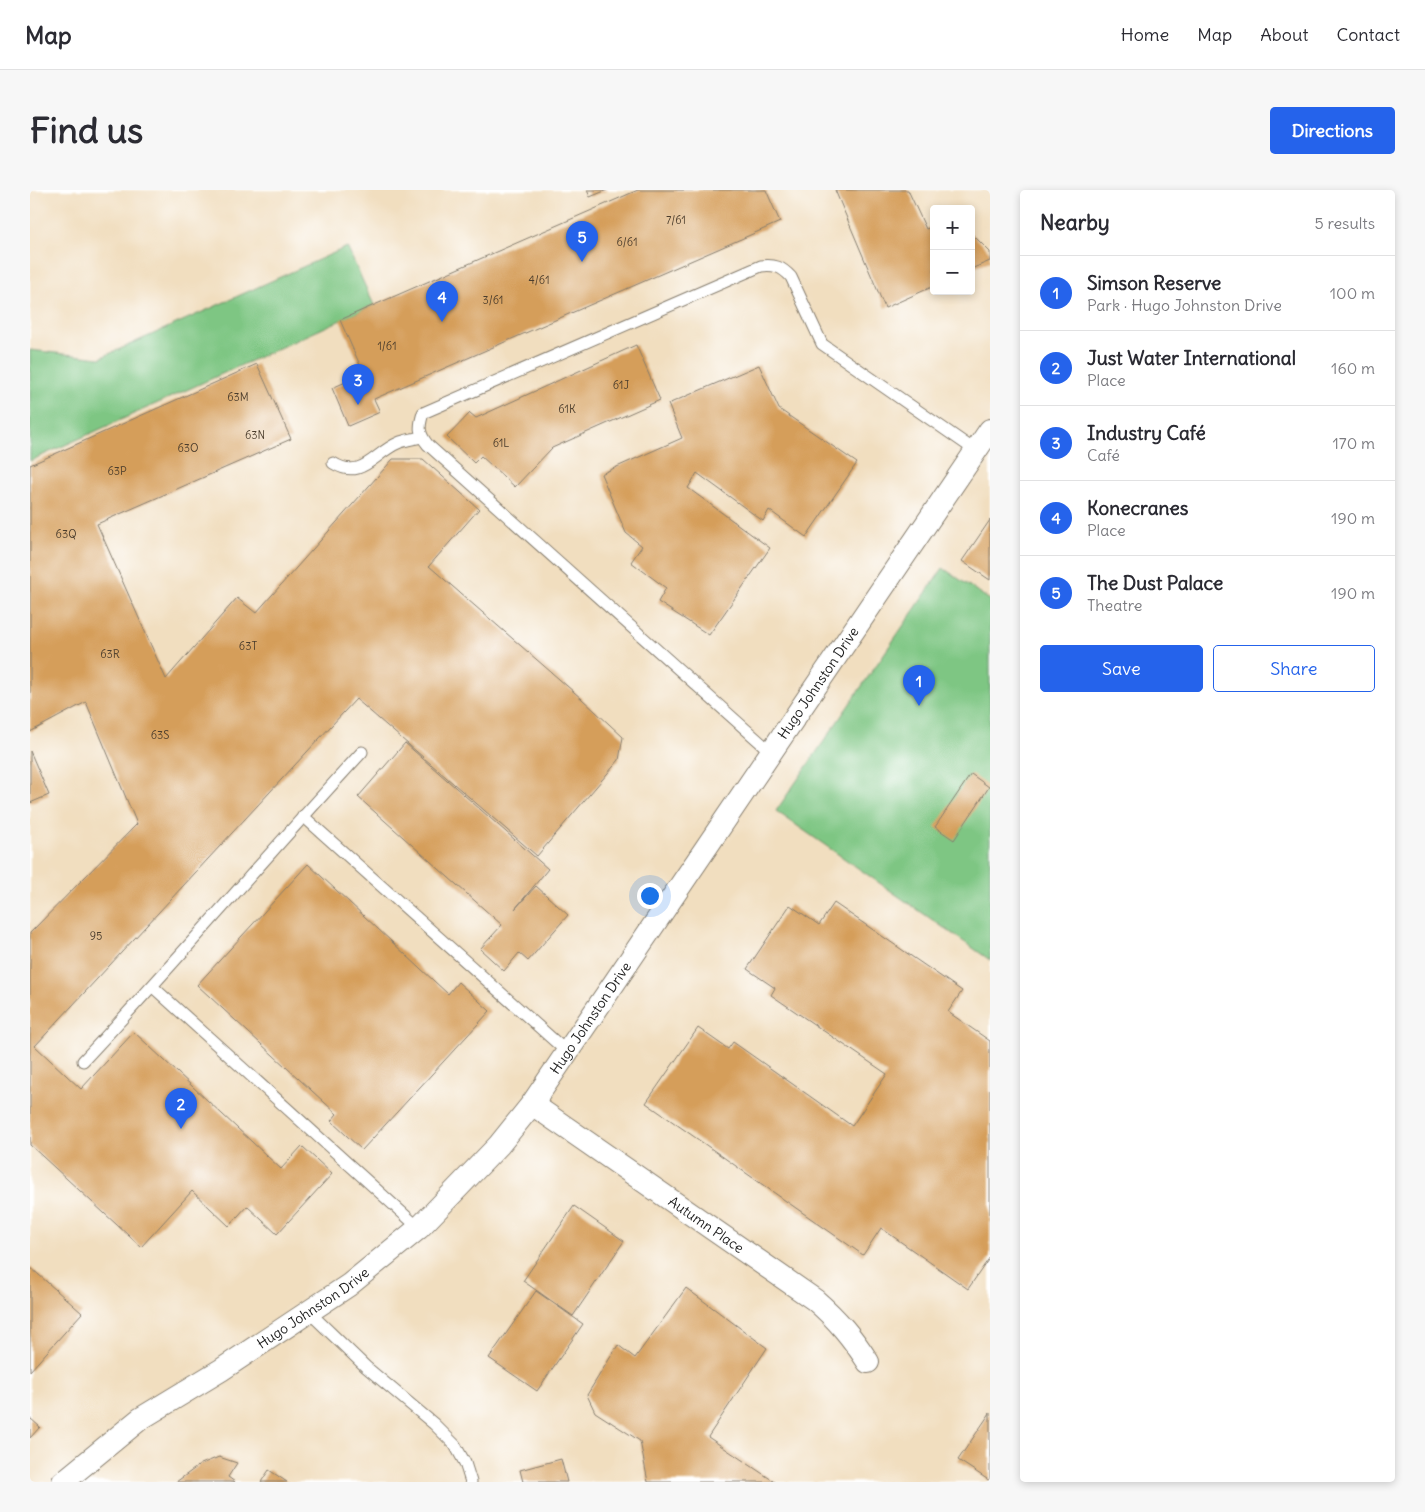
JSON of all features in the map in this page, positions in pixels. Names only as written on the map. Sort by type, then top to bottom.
[{"type":"street","name":"Hugo Johnston Drive","points":[[63,1482],[140,1419],[221,1370],[349,1285],[419,1228],[499,1144],[532,1104],[990,430]]},
{"type":"street","name":"Autumn Place","points":[[532,1104],[815,1300],[835,1317],[851,1336],[868,1362]]},
{"type":"lane","points":[[771,752],[421,438],[420,425],[423,413],[761,266],[771,264],[784,268],[791,277],[822,344],[976,451]]},
{"type":"lane","points":[[333,463],[341,468],[358,469],[398,442],[421,438]]},
{"type":"lane","points":[[83,1061],[153,987],[303,816],[362,752]]},
{"type":"lane","points":[[303,816],[567,1052]]},
{"type":"lane","points":[[153,987],[419,1228]]},
{"type":"lane","points":[[309,1312],[366,1368],[434,1424],[455,1445],[465,1463],[470,1482]]},
{"type":"green space","points":[[347,247],[374,305],[30,461],[30,350],[100,358]]},
{"type":"green space","points":[[943,568],[990,600],[990,960],[776,811]]},
{"type":"building","points":[[587,190],[607,190],[590,197]]},
{"type":"building","points":[[638,190],[766,190],[780,222],[374,399],[380,412],[348,426],[332,388],[364,374],[340,320]]},
{"type":"building","points":[[835,190],[908,190],[926,229],[930,228],[930,288],[885,308]]},
{"type":"building","points":[[975,237],[990,252],[990,261],[975,267]]},
{"type":"building","points":[[636,345],[660,400],[552,448],[515,487],[481,456],[474,463],[447,437],[470,413],[476,418]]},
{"type":"building","points":[[257,364],[291,439],[97,524],[166,679],[237,598],[256,613],[393,459],[423,459],[479,509],[429,566],[623,737],[619,760],[537,856],[356,699],[35,1046],[81,1089],[134,1032],[281,1169],[302,1146],[332,1174],[277,1234],[247,1206],[229,1226],[192,1191],[141,1247],[30,1145],[30,933],[137,824],[86,702],[30,732],[30,465]]},
{"type":"building","points":[[759,365],[779,409],[857,463],[806,537],[769,510],[763,521],[697,473],[688,488],[770,548],[709,635],[658,602],[666,588],[631,562],[642,546],[626,533],[601,474],[682,438],[668,404]]},
{"type":"building","points":[[990,520],[990,580],[962,561]]},
{"type":"building","points":[[405,743],[548,869],[515,909],[536,886],[568,915],[528,961],[519,953],[504,971],[480,949],[502,925],[358,797]]},
{"type":"building","points":[[30,751],[49,795],[30,803]]},
{"type":"building","points":[[971,774],[989,787],[954,840],[935,827]]},
{"type":"building","points":[[308,864],[448,994],[458,982],[490,1011],[362,1150],[331,1121],[337,1114],[197,985]]},
{"type":"building","points":[[834,903],[962,991],[948,1012],[990,1041],[990,1257],[968,1289],[881,1228],[863,1255],[646,1103],[698,1028],[728,1049],[733,1042],[852,1126],[887,1074],[771,995],[775,988],[747,969],[790,905],[819,925]]},
{"type":"building","points":[[574,1206],[624,1241],[573,1316],[523,1281]]},
{"type":"building","points":[[30,1267],[82,1313],[30,1371]]},
{"type":"building","points":[[686,1288],[767,1348],[708,1437],[775,1482],[648,1482],[640,1441],[595,1412],[587,1395],[618,1345],[635,1358]]},
{"type":"building","points":[[536,1291],[583,1324],[537,1391],[489,1358]]},
{"type":"building","points":[[990,1413],[990,1481],[958,1460]]},
{"type":"building","points":[[30,1418],[40,1427],[30,1438]]},
{"type":"building","points":[[219,1457],[237,1463],[228,1477],[235,1482],[176,1482],[201,1464]]},
{"type":"building","points":[[561,1459],[567,1482],[523,1482],[520,1470]]},
{"type":"building","points":[[269,1470],[287,1482],[261,1482]]},
{"type":"place","name":"The Dust Palace","points":[[582,262]]},
{"type":"place","name":"Konecranes","points":[[442,322]]},
{"type":"place","name":"Industry Café","points":[[358,405]]},
{"type":"place","name":"Simson Reserve","points":[[919,706]]},
{"type":"place","name":"Just Water International","points":[[181,1129]]}]
